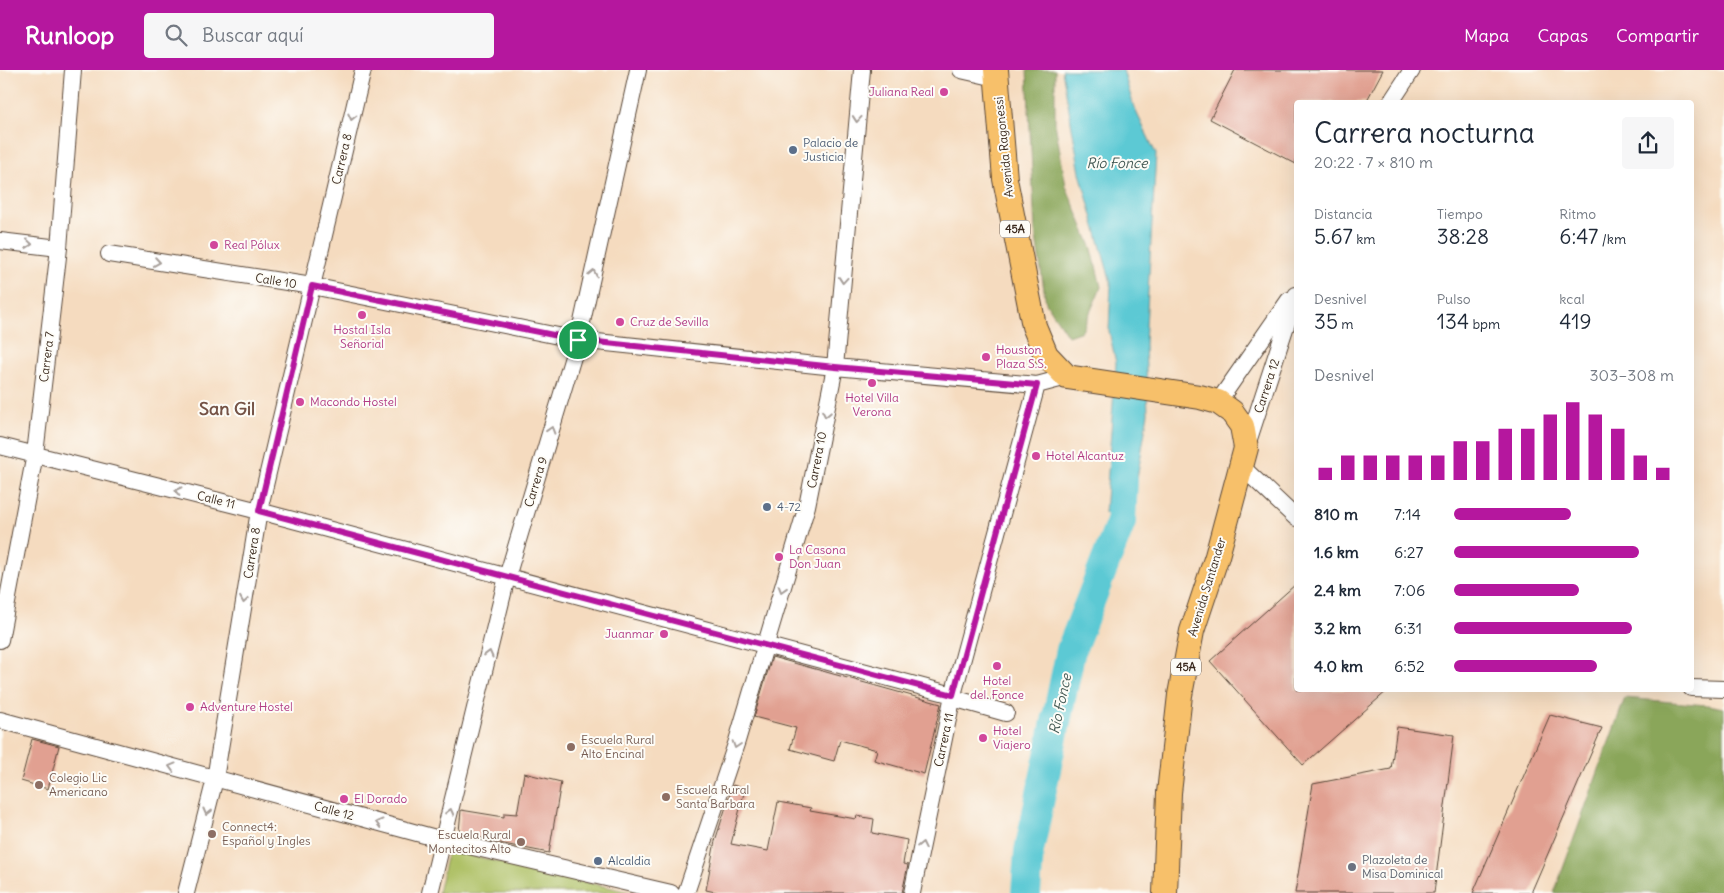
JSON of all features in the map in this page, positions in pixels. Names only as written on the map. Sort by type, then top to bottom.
[{"type":"highway","name":"Avenida Ragonessi","points":[[996,74],[1005,179],[1034,326],[1046,355],[1077,378]]},
{"type":"highway","points":[[1077,378],[1209,399]]},
{"type":"highway","name":"Avenida Santander","points":[[1165,893],[1169,793],[1180,696],[1192,631],[1217,556],[1244,457],[1242,426],[1232,412],[1209,399]]},
{"type":"street","name":"Carrera 7","points":[[0,640],[35,454],[59,248],[73,70]]},
{"type":"street","name":"Carrera 8","points":[[186,893],[215,779],[259,511],[364,70]]},
{"type":"street","name":"Carrera 9","points":[[430,893],[507,577],[578,340],[638,70]]},
{"type":"street","name":"Carrera 10","points":[[686,893],[737,741],[807,506],[835,367],[862,70]]},
{"type":"street","points":[[961,70],[996,74]]},
{"type":"street","points":[[1392,100],[1412,70]]},
{"type":"street","points":[[0,241],[59,248]]},
{"type":"street","name":"Calle 10","points":[[109,254],[312,286],[578,340],[835,367],[1037,385],[1077,378]]},
{"type":"street","points":[[1209,399],[1294,293]]},
{"type":"street","name":"Carrera 12","points":[[1244,457],[1294,301]]},
{"type":"street","name":"Carrera 11","points":[[912,893],[953,696],[1037,385]]},
{"type":"street","name":"Calle 11","points":[[0,446],[259,511],[765,645],[953,696],[1006,713]]},
{"type":"street","points":[[1244,457],[1294,516]]},
{"type":"street","points":[[1694,688],[1724,689]]},
{"type":"street","name":"Calle 12","points":[[0,720],[443,840],[671,893]]},
{"type":"green space","points":[[1027,70],[1055,70],[1055,123],[1066,186],[1092,249],[1101,287],[1082,331],[1068,336],[1046,303],[1035,231]]},
{"type":"green space","points":[[1625,698],[1724,708],[1724,893],[1554,893]]},
{"type":"green space","points":[[448,850],[633,893],[438,893]]},
{"type":"water","name":"Río Fonce","points":[[1062,70],[1123,70],[1134,107],[1156,154],[1145,344],[1148,413],[1131,515],[1121,522],[1105,513],[1116,363],[1109,331],[1111,283],[1080,173]]},
{"type":"building","points":[[1235,70],[1383,70],[1367,100],[1294,100],[1294,163],[1210,119]]},
{"type":"building","points":[[1294,586],[1294,692],[1386,692],[1303,765],[1210,661]]},
{"type":"building","points":[[772,657],[941,704],[924,774],[874,760],[877,750],[840,740],[834,761],[790,749],[796,728],[754,717]]},
{"type":"building","points":[[1550,715],[1602,728],[1531,893],[1473,893]]},
{"type":"building","points":[[1397,727],[1454,735],[1434,893],[1295,893],[1313,784],[1391,769]]},
{"type":"building","points":[[32,739],[59,746],[48,789],[21,781]]},
{"type":"building","points":[[524,773],[561,782],[549,853],[459,832],[461,810],[504,817],[504,813],[517,814]]},
{"type":"building","points":[[733,785],[745,789],[731,844],[768,851],[778,802],[811,808],[810,811],[856,819],[857,816],[874,819],[872,833],[907,840],[903,864],[908,865],[902,893],[720,893],[706,890],[715,841]]},
{"type":"waterway","name":"Río Fonce","points":[[1026,893],[1029,851],[1071,650],[1121,522],[1123,480]]},
{"type":"place","name":"Juliana Real","points":[[944,92]]},
{"type":"place","name":"Palacio de Justicia","points":[[793,150]]},
{"type":"place","name":"Real Pólux","points":[[214,245]]},
{"type":"place","name":"Hostal Isla Señorial","points":[[362,315]]},
{"type":"place","name":"Cruz de Sevilla","points":[[620,322]]},
{"type":"place","name":"Houston Plaza S.S.","points":[[986,357]]},
{"type":"place","name":"Hotel Villa Verona","points":[[872,383]]},
{"type":"place","name":"Macondo Hostel","points":[[300,402]]},
{"type":"place","name":"Hotel Alcantuz","points":[[1036,456]]},
{"type":"place","name":"4-72","points":[[767,507]]},
{"type":"place","name":"La Casona Don Juan","points":[[779,557]]},
{"type":"place","name":"Juanmar","points":[[664,634]]},
{"type":"place","name":"Hotel del. Fonce","points":[[997,666]]},
{"type":"place","name":"Adventure Hostel","points":[[190,707]]},
{"type":"place","name":"Hotel Viajero","points":[[983,738]]},
{"type":"place","name":"Escuela Rural Alto Encinal","points":[[571,747]]},
{"type":"place","name":"Colegio Lic Americano","points":[[39,785]]},
{"type":"place","name":"Escuela Rural Santa Barbara","points":[[666,797]]},
{"type":"place","name":"El Dorado","points":[[344,799]]},
{"type":"place","name":"Connect4: Español y Ingles","points":[[212,834]]},
{"type":"place","name":"Escuela Rural Montecitos Alto","points":[[521,842]]},
{"type":"place","name":"Alcaldia","points":[[598,861]]},
{"type":"place","name":"Plazoleta de Misa Dominical","points":[[1352,867]]},
{"type":"district","name":"San Gil","points":[[227,409]]},
{"type":"route","points":[[312,286],[578,340],[835,367],[1037,385],[953,695],[259,511],[312,286]]}]
